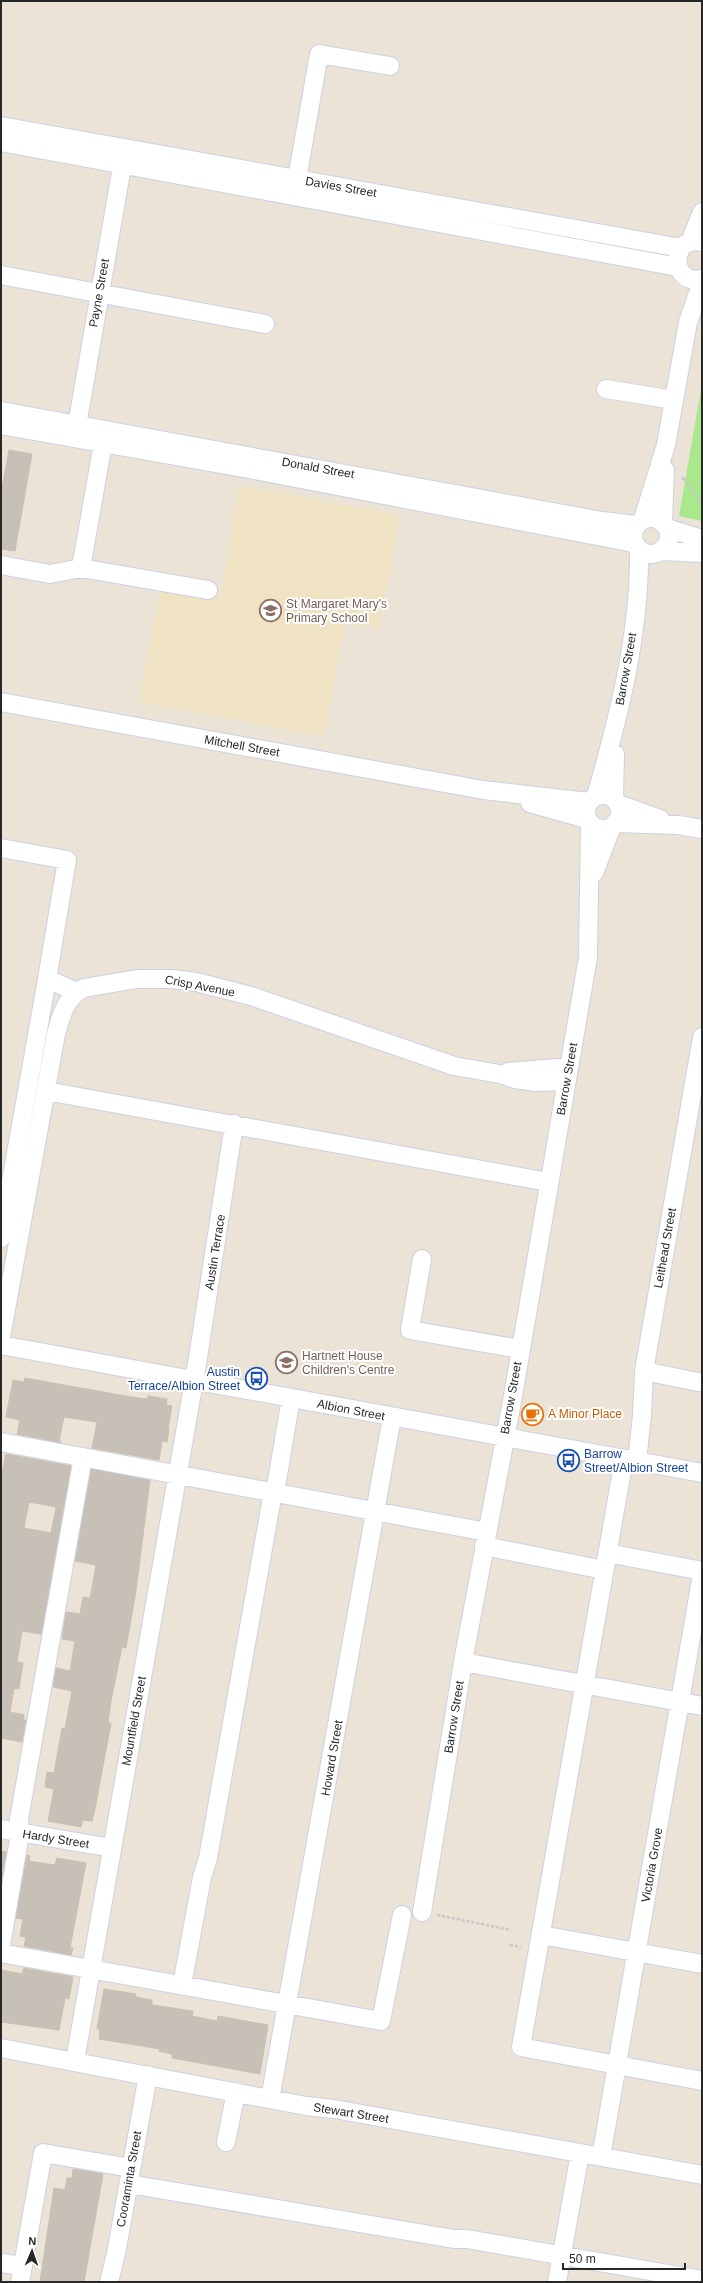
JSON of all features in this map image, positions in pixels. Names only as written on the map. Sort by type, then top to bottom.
[{"type":"street","points":[[297,179],[319,54],[390,66]]},
{"type":"street","name":"Davies Street","points":[[1,126],[123,157],[681,271],[693,279],[702,279]]},
{"type":"street","name":"Davies Street","points":[[1,142],[297,179],[691,244]]},
{"type":"street","name":"Payne Street","points":[[76,431],[123,157]]},
{"type":"street","points":[[688,322],[678,254],[691,244],[702,212]]},
{"type":"street","points":[[1,275],[265,324]]},
{"type":"street","points":[[702,282],[688,322],[666,445],[640,522],[633,530],[636,546],[648,554],[659,552],[702,553]]},
{"type":"street","points":[[606,389],[674,400]]},
{"type":"street","name":"Donald Street","points":[[1,411],[76,431],[354,482],[636,546]]},
{"type":"street","name":"Donald Street","points":[[1,425],[76,431],[103,443],[602,521],[640,522]]},
{"type":"street","points":[[81,568],[103,443]]},
{"type":"street","points":[[659,552],[669,538],[665,525],[666,445]]},
{"type":"street","points":[[640,522],[654,518],[665,525],[702,539]]},
{"type":"street","name":"Barrow Street","points":[[422,1912],[463,1662],[513,1396],[548,1182],[588,957],[587,903],[590,883],[591,810],[614,735],[638,602],[636,546]]},
{"type":"street","name":"Barrow Street","points":[[638,602],[659,552]]},
{"type":"street","points":[[1,565],[50,574],[81,568],[208,590]]},
{"type":"street","name":"Mitchell Street","points":[[1,702],[591,810]]},
{"type":"street","name":"Barrow Street","points":[[614,735],[616,801]]},
{"type":"street","points":[[678,825],[616,801],[606,795],[591,810],[603,829],[614,824],[678,825],[702,829]]},
{"type":"street","points":[[614,824],[619,814],[616,801]]},
{"type":"street","name":"Barrow Street","points":[[590,883],[614,824]]},
{"type":"street","points":[[1,848],[67,860],[1,1238]]},
{"type":"street","points":[[1,1346],[9,1247],[38,1132],[61,1015],[67,1003],[77,992],[47,979]]},
{"type":"street","name":"Crisp Avenue","points":[[77,992],[106,983],[137,979],[172,979],[196,982],[251,996],[431,1060],[476,1071],[500,1074],[520,1070],[568,1074]]},
{"type":"street","name":"Leithead Street","points":[[617,2066],[521,2047],[606,1561],[642,1415],[644,1371],[702,1037]]},
{"type":"street","points":[[46,1091],[548,1182]]},
{"type":"street","name":"Austin Terrace","points":[[194,1380],[234,1124]]},
{"type":"street","points":[[19,1129],[38,1132]]},
{"type":"street","points":[[422,1259],[410,1330],[520,1349]]},
{"type":"street","name":"Albion Street","points":[[1,1346],[392,1417],[506,1429],[630,1460],[702,1473]]},
{"type":"street","points":[[644,1371],[698,1382]]},
{"type":"street","name":"Mountfield Street","points":[[75,2061],[194,1380]]},
{"type":"street","points":[[182,1985],[202,1877],[208,1858],[291,1398]]},
{"type":"street","name":"Howard Street","points":[[270,2099],[392,1417]]},
{"type":"street","points":[[1,1442],[376,1512],[485,1539],[606,1561],[702,1572]]},
{"type":"street","points":[[2,1938],[20,1833],[21,1811],[83,1457]]},
{"type":"street","name":"Victoria Grove","points":[[601,2157],[702,1572]]},
{"type":"street","points":[[463,1662],[584,1686],[702,1706]]},
{"type":"street","name":"Hardy Street","points":[[1,1829],[112,1848]]},
{"type":"street","points":[[1,1953],[381,2021],[402,1915]]},
{"type":"street","points":[[541,1935],[702,1964]]},
{"type":"street","name":"Stewart Street","points":[[1,2048],[270,2099],[702,2175]]},
{"type":"street","points":[[617,2066],[702,2081]]},
{"type":"street","name":"Cooraminta Street","points":[[109,2282],[148,2075]]},
{"type":"street","points":[[226,2142],[236,2092]]},
{"type":"street","points":[[1,2263],[22,2274],[43,2153],[130,2176],[454,2240],[467,2239],[562,2255],[655,2277],[702,2280]]},
{"type":"street","points":[[557,2282],[580,2154]]},
{"type":"path","points":[[682,485],[683,477],[702,504]]},
{"type":"path","points":[[422,1912],[511,1930]]},
{"type":"shaded area","name":"St Margaret Mary's Primary School","points":[[239,486],[400,515],[379,629],[345,622],[324,736],[138,702],[161,588],[221,599]]},
{"type":"green space","points":[[702,383],[702,521],[679,516]]},
{"type":"building","points":[[9,450],[32,454],[15,551],[1,549],[1,494]]},
{"type":"building","points":[[25,1378],[131,1397],[148,1399],[148,1396],[167,1399],[166,1405],[172,1406],[169,1429],[167,1442],[162,1441],[159,1460],[92,1448],[97,1422],[64,1417],[59,1442],[62,1443],[17,1434],[20,1420],[6,1417],[13,1380],[24,1382]]},
{"type":"building","points":[[6,1454],[71,1466],[41,1634],[22,1631],[17,1662],[23,1663],[19,1689],[14,1688],[10,1712],[24,1715],[23,1720],[26,1720],[22,1742],[1,1738],[1,1479]],"holes":[[[29,1502],[56,1507],[51,1533],[24,1528]]]},
{"type":"building","points":[[91,1469],[150,1480],[136,1591],[126,1648],[122,1647],[111,1701],[108,1723],[111,1723],[95,1809],[92,1821],[83,1820],[81,1827],[48,1821],[54,1789],[45,1787],[47,1772],[54,1773],[62,1728],[65,1729],[72,1691],[53,1687],[56,1668],[70,1671],[75,1641],[62,1639],[66,1612],[80,1614],[83,1597],[90,1598],[96,1565],[75,1561]]},
{"type":"building","points":[[1,1851],[6,1852],[1,1883]]},
{"type":"building","points":[[27,1855],[30,1856],[29,1861],[55,1865],[57,1858],[86,1863],[70,1948],[73,1948],[71,1955],[24,1946],[26,1937],[20,1936],[23,1919],[16,1918]]},
{"type":"building","points":[[24,1968],[73,1977],[69,1999],[65,1998],[59,2030],[1,2022],[1,1970],[22,1974]]},
{"type":"building","points":[[104,1989],[136,1994],[136,1997],[152,2000],[152,2005],[193,2011],[192,2016],[217,2021],[218,2016],[268,2025],[260,2074],[172,2058],[172,2054],[159,2051],[160,2049],[99,2039],[100,2029],[97,2029]]},
{"type":"building","points":[[73,2169],[103,2174],[84,2282],[40,2282],[54,2188],[65,2190],[67,2178],[72,2178]]},
{"type":"place","name":"St Margaret Mary's Primary School","points":[[270,611]]},
{"type":"place","name":"Hartnett House Children's Centre","points":[[286,1363]]},
{"type":"place","name":"Austin Terrace/Albion Street","points":[[256,1379]]},
{"type":"place","name":"A Minor Place","points":[[533,1414]]},
{"type":"place","name":"Barrow Street/Albion Street","points":[[569,1461]]}]
